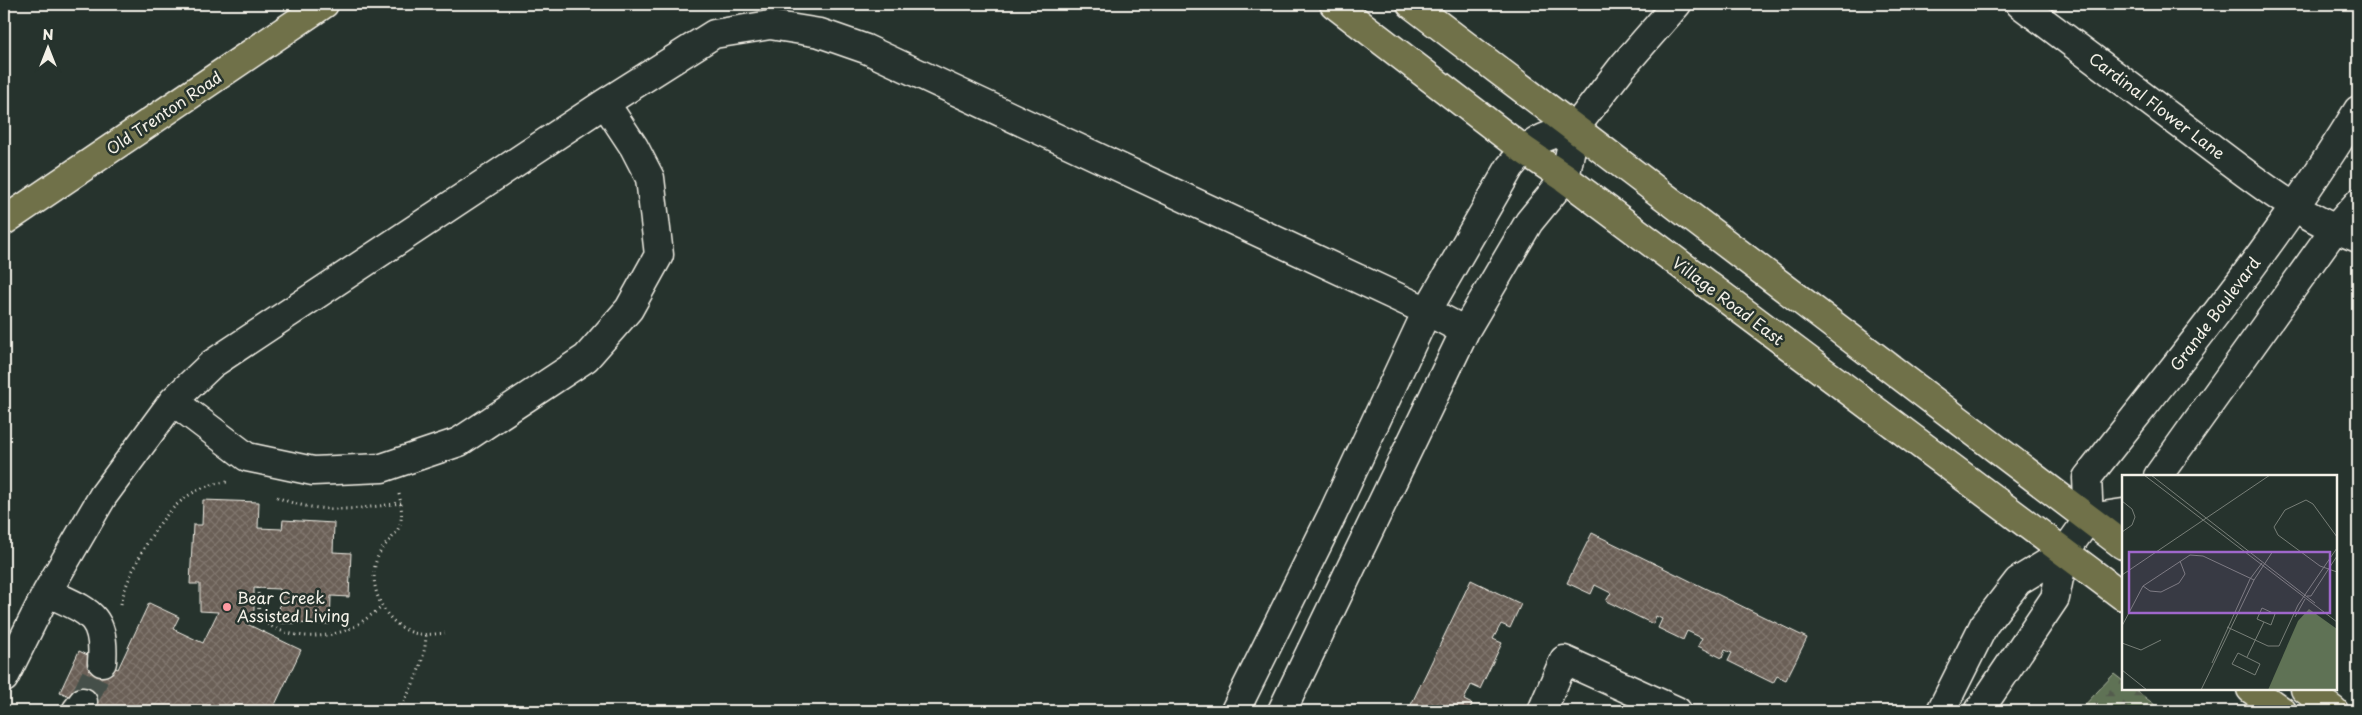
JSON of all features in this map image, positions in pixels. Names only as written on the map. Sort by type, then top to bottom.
[{"type":"main road","name":"Old Trenton Road","points":[[4,221],[324,4]]},
{"type":"main road","name":"Village Road East","points":[[1334,4],[1524,150],[1565,178],[2122,595]]},
{"type":"main road","points":[[1411,4],[2122,544]]},
{"type":"main road","points":[[2252,690],[2282,711]]},
{"type":"main road","points":[[2307,690],[2334,711]]},
{"type":"street","points":[[1282,711],[1464,331],[1529,222],[1565,178],[1575,128],[1623,66],[1677,4]]},
{"type":"street","name":"Cardinal Flower Lane","points":[[2020,4],[2239,168],[2295,207],[2346,234]]},
{"type":"street","points":[[4,678],[47,592],[103,496],[173,401],[212,364],[605,103],[714,34],[770,25],[820,33],[866,49],[1427,311],[1464,331]]},
{"type":"street","points":[[173,401],[247,457],[314,471],[382,468],[459,442],[586,358],[629,309],[659,255],[650,178],[634,147],[605,103]]},
{"type":"street","name":"Grande Boulevard","points":[[2089,518],[2087,478],[2226,301],[2295,207],[2358,110]]},
{"type":"street","points":[[1235,711],[1333,513],[1427,311],[1510,168],[1524,150],[1547,134],[1575,128]]},
{"type":"street","points":[[2159,475],[2346,234],[2358,203]]},
{"type":"street","points":[[1940,711],[1984,626],[2018,581],[2064,553],[2089,518],[2122,513]]},
{"type":"street","points":[[1979,711],[2055,598],[2064,553]]},
{"type":"street","points":[[47,592],[85,611],[98,622],[104,641],[102,662]]},
{"type":"street","points":[[1542,711],[1564,660],[1677,711]]},
{"type":"path","points":[[393,465],[401,503],[401,526],[394,537],[383,548],[375,566],[375,589],[382,607],[395,624],[411,633],[426,635],[445,633]]},
{"type":"path","points":[[121,609],[130,575],[151,535],[170,510],[191,492],[213,483],[232,482]]},
{"type":"path","points":[[268,494],[310,508],[346,510],[401,503]]},
{"type":"path","points":[[258,588],[259,617],[266,624],[288,633],[330,634],[356,626],[382,607]]},
{"type":"path","points":[[398,711],[419,674],[425,651],[426,635]]},
{"type":"green space","points":[[2114,674],[2122,680],[2122,690],[2135,690],[2163,711],[2079,711]]},
{"type":"building","name":"Bear Creek Assisted Living","points":[[203,500],[259,502],[258,528],[282,529],[283,520],[334,523],[333,552],[351,553],[349,597],[331,596],[330,624],[279,623],[280,589],[254,588],[254,610],[247,624],[301,650],[272,711],[102,711],[60,692],[79,651],[118,669],[149,603],[179,617],[173,629],[203,643],[218,612],[200,611],[200,584],[190,584],[193,525],[202,525]]},
{"type":"building","points":[[1592,533],[1807,638],[1786,680],[1777,676],[1773,683],[1728,661],[1732,653],[1725,650],[1722,658],[1698,646],[1702,638],[1687,631],[1683,640],[1658,628],[1662,619],[1656,616],[1653,624],[1606,601],[1611,593],[1595,585],[1591,594],[1567,583]]},
{"type":"building","points":[[1471,580],[1521,604],[1510,628],[1501,624],[1493,639],[1502,643],[1480,689],[1471,685],[1464,700],[1472,704],[1469,711],[1408,711]]},
{"type":"tunnel","points":[[83,702],[102,662]]},
{"type":"place","name":"Bear Creek Assisted Living","points":[[227,607]]}]
